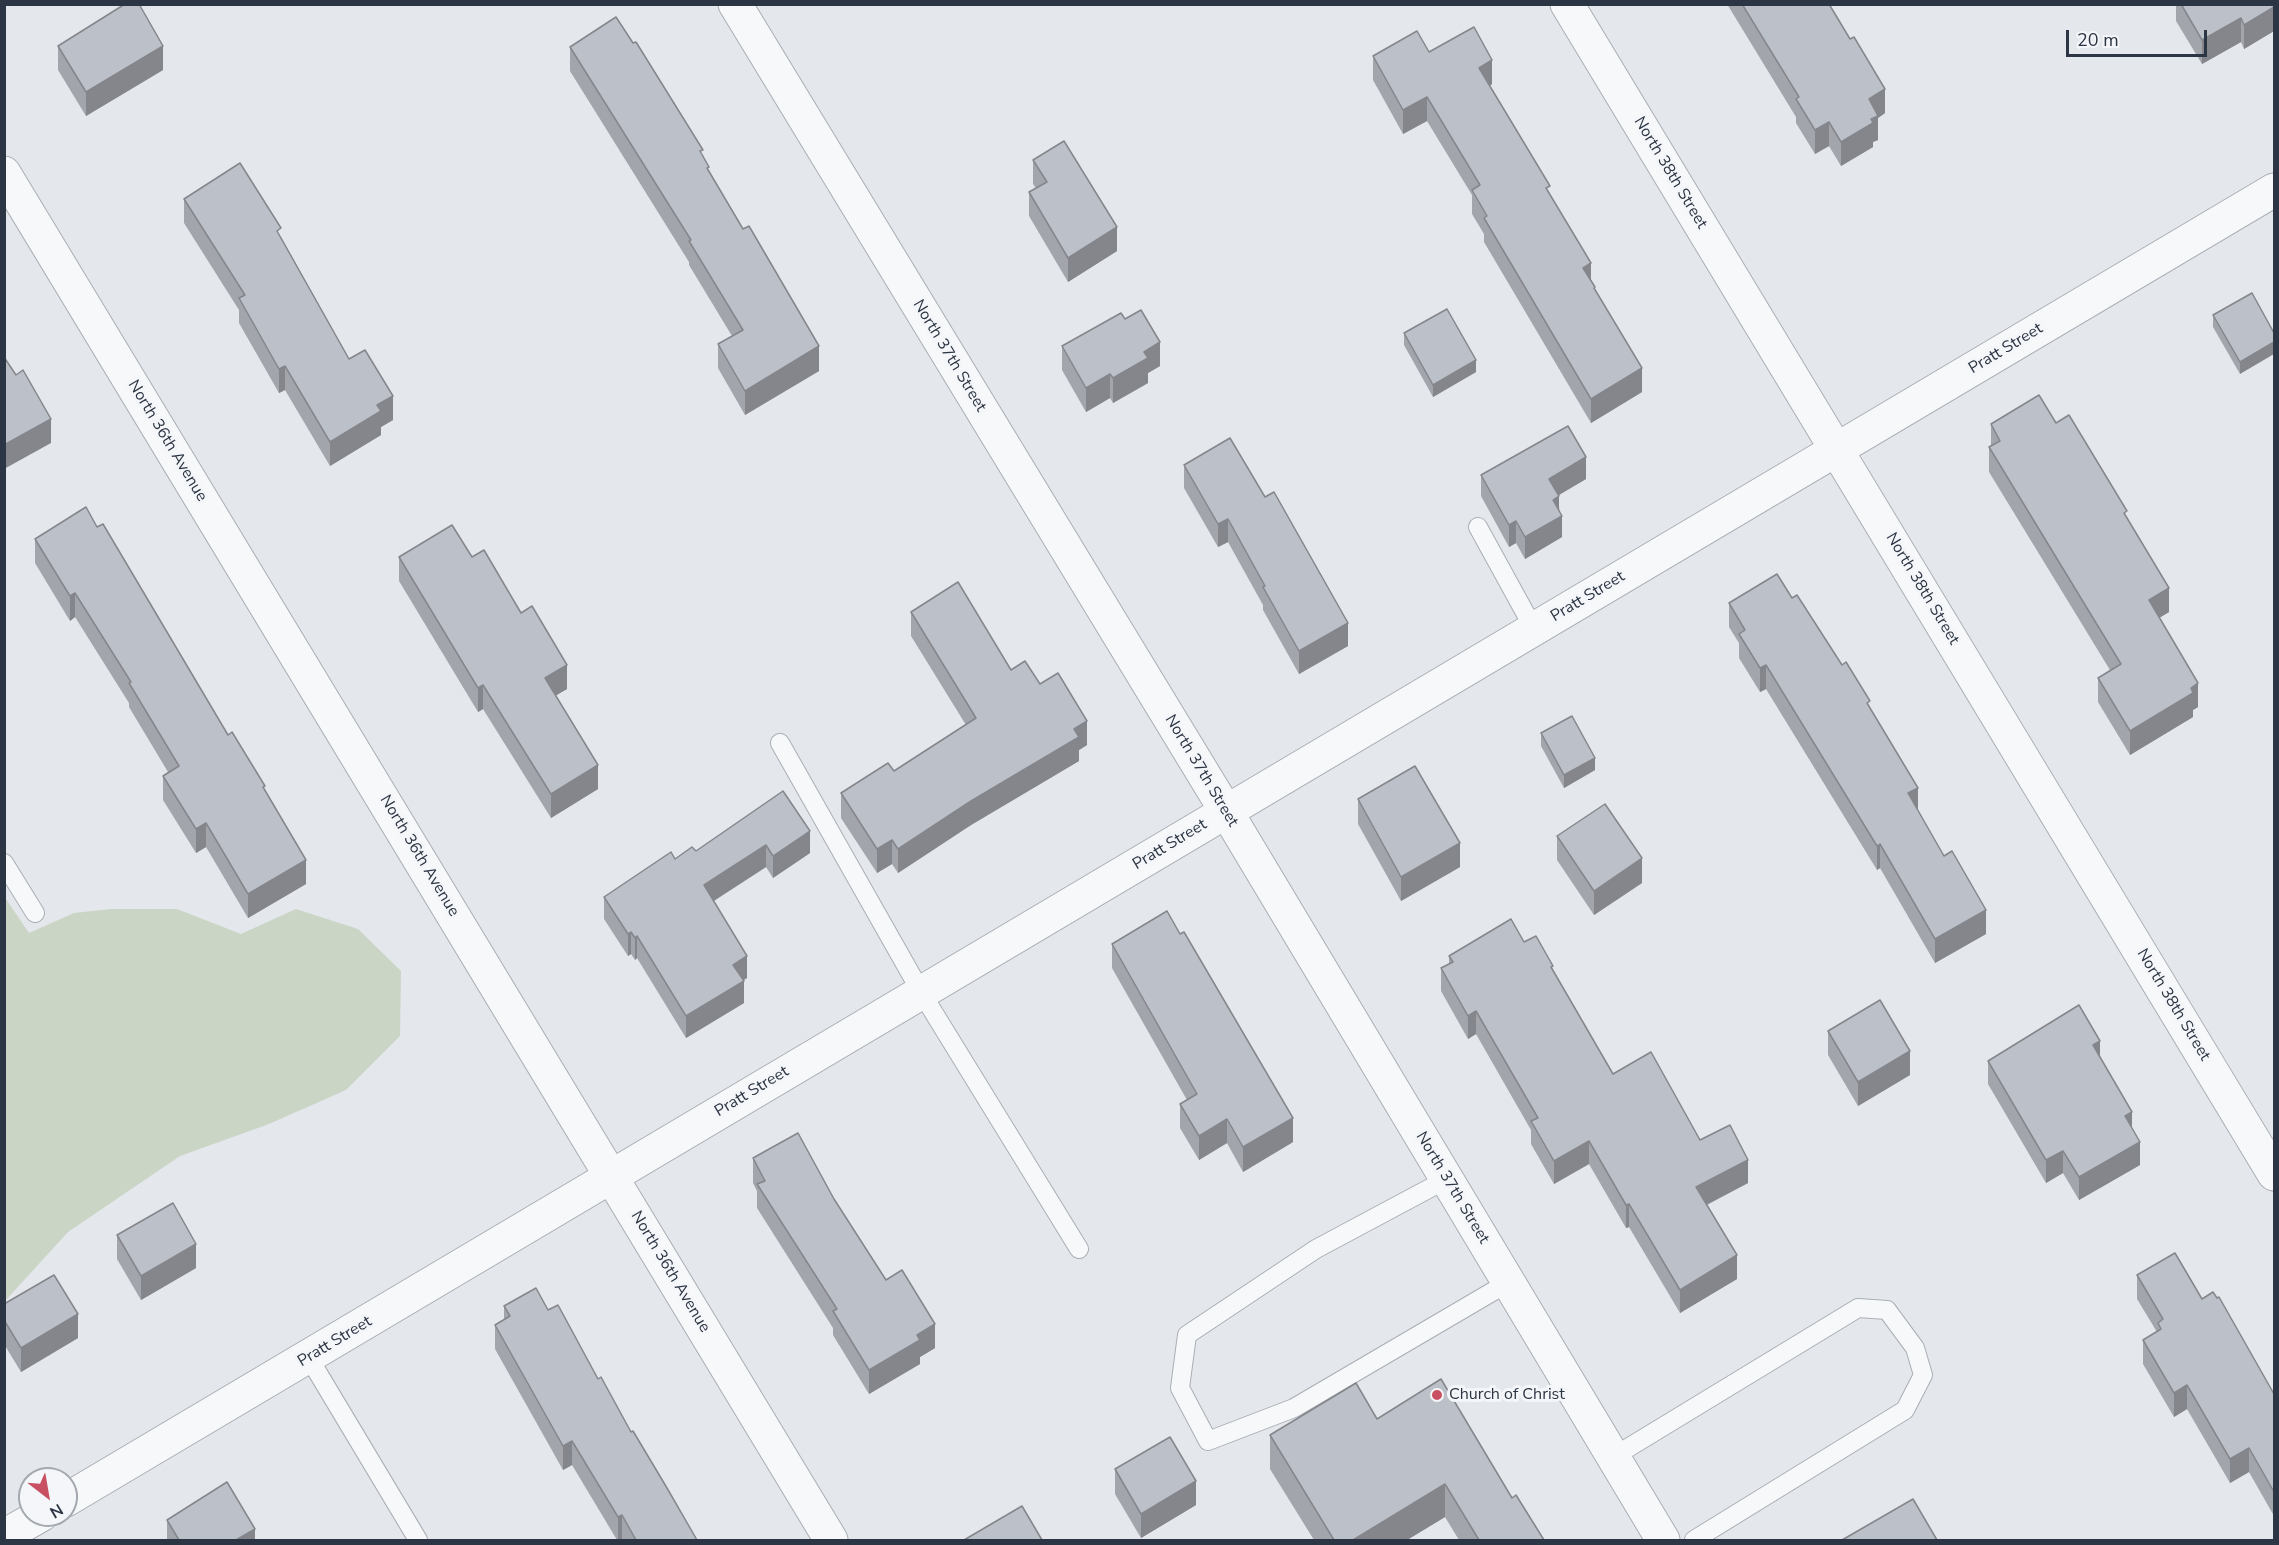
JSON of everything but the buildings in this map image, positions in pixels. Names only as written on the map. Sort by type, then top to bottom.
[{"type":"street","name":"North 37th Street","points":[[735,4],[1226,812],[1663,1540]]},
{"type":"street","name":"North 38th Street","points":[[1567,4],[2274,1174]]},
{"type":"street","name":"North 36th Avenue","points":[[4,173],[831,1540]]},
{"type":"street","name":"Pratt Street","points":[[78,1493],[2274,190]]},
{"type":"street","points":[[4,1536],[20,1527]]},
{"type":"lane","points":[[1478,527],[1534,629]]},
{"type":"lane","points":[[780,743],[921,992],[1079,1249]]},
{"type":"lane","points":[[4,862],[36,913]]},
{"type":"lane","points":[[1447,1179],[1316,1249],[1187,1335],[1180,1388],[1208,1442],[1294,1408],[1509,1282]]},
{"type":"lane","points":[[1613,1457],[1858,1308],[1887,1310],[1915,1348],[1923,1375],[1905,1410],[1694,1540]]},
{"type":"lane","points":[[309,1358],[418,1540]]},
{"type":"green space","points":[[4,896],[29,933],[74,913],[111,909],[177,909],[241,934],[296,909],[358,929],[401,971],[400,1036],[346,1090],[269,1124],[180,1156],[68,1232],[5,1301]]},
{"type":"place","name":"Church of Christ","points":[[1437,1395]]}]
